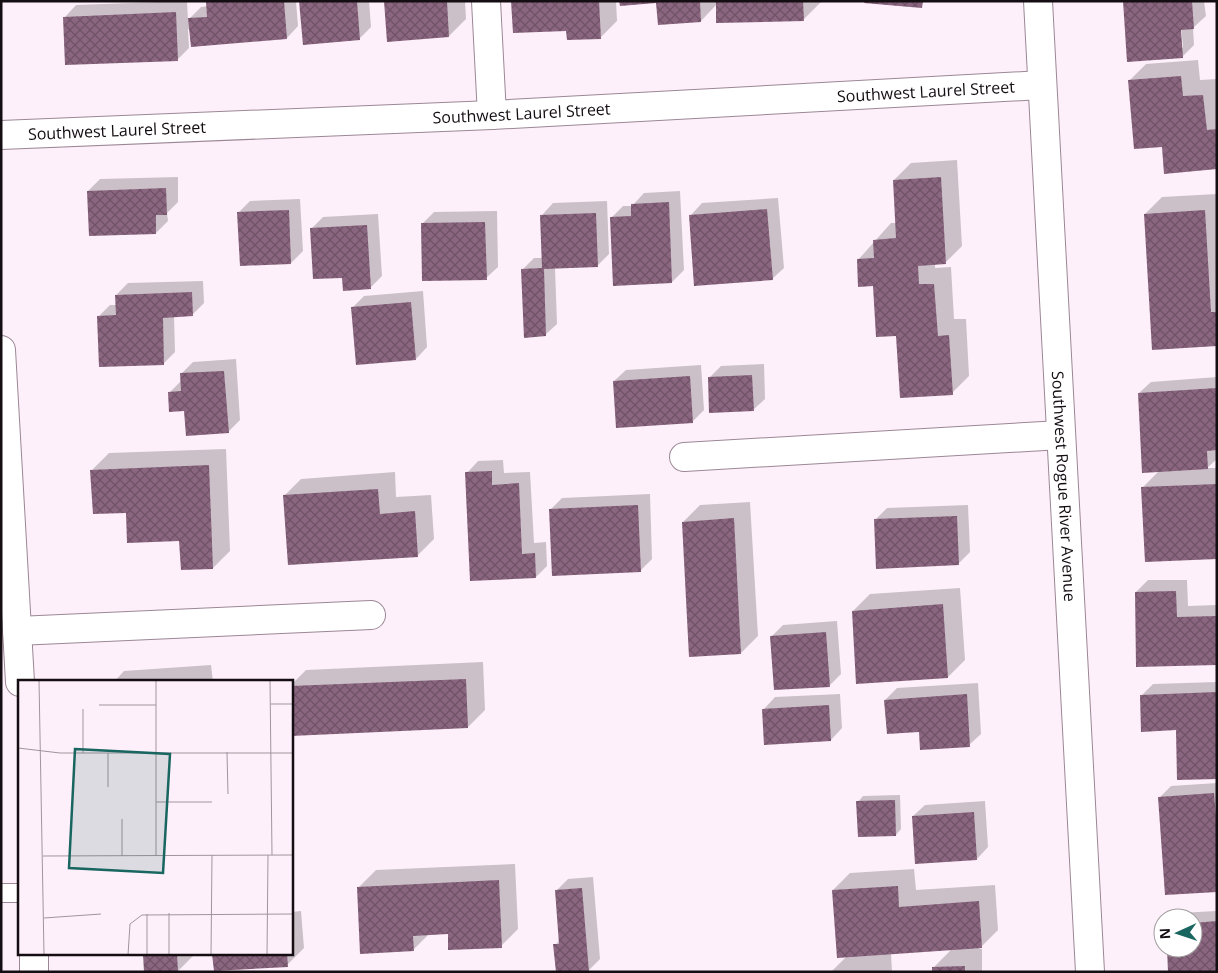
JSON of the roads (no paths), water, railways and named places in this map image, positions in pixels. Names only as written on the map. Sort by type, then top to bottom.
[{"type":"street","points":[[486,1],[492,116]]},
{"type":"street","name":"Southwest Rogue River Avenue","points":[[1038,1],[1090,972]]},
{"type":"street","name":"Southwest Laurel Street","points":[[1,135],[492,116],[1042,85]]},
{"type":"street","points":[[1,350],[20,680]]},
{"type":"street","points":[[684,457],[1062,435]]},
{"type":"street","points":[[17,631],[371,615]]},
{"type":"street","points":[[34,956],[34,972]]},
{"type":"lane","points":[[1,894],[18,892]]}]
